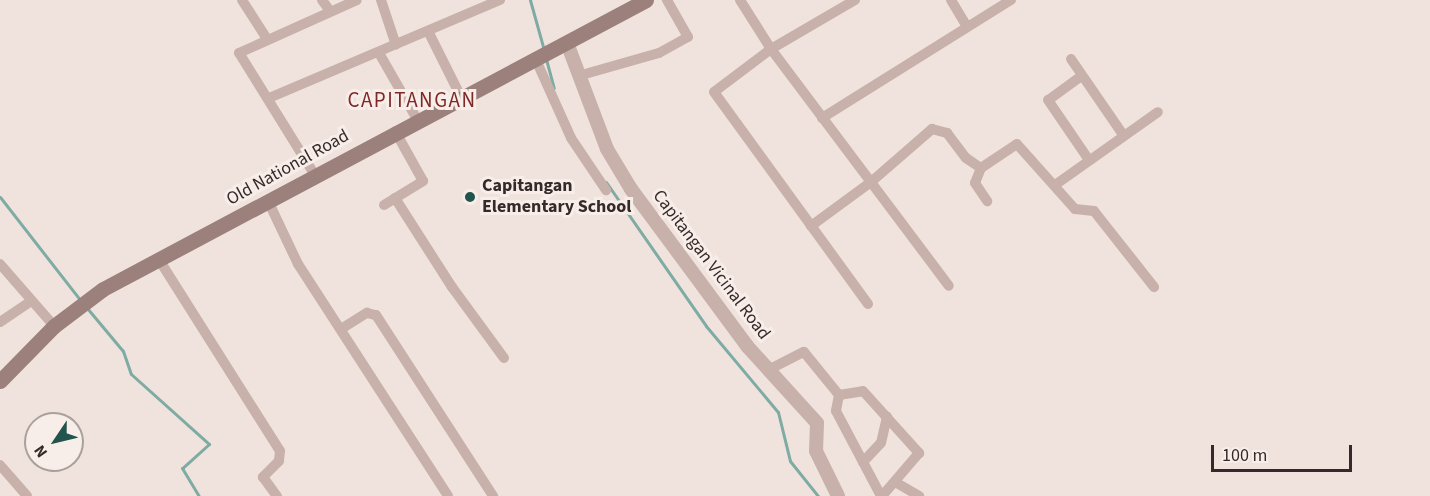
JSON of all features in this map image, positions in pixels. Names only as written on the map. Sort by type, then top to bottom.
[{"type":"main road","name":"Old National Road","points":[[0,381],[54,326],[158,258],[269,203],[395,131],[543,56],[646,0]]},
{"type":"street","points":[[242,0],[267,39]]},
{"type":"street","points":[[322,0],[330,11]]},
{"type":"street","points":[[316,177],[239,53],[357,0]]},
{"type":"street","points":[[381,0],[396,45]]},
{"type":"street","points":[[269,98],[500,0]]},
{"type":"street","points":[[578,76],[659,53],[688,37],[667,0]]},
{"type":"street","points":[[740,0],[771,49],[949,286]]},
{"type":"street","points":[[855,0],[771,49],[714,92],[868,304]]},
{"type":"street","points":[[951,0],[966,27]]},
{"type":"street","points":[[822,118],[1011,0]]},
{"type":"street","points":[[428,31],[461,97]]},
{"type":"street","name":"Capitangan Vicinal Road","points":[[567,43],[608,149],[631,189],[747,346],[817,423],[816,451],[838,496]]},
{"type":"street","points":[[379,53],[417,120]]},
{"type":"street","points":[[543,56],[571,138],[606,190]]},
{"type":"street","points":[[1071,59],[1080,77],[1124,136]]},
{"type":"street","points":[[1080,77],[1048,100],[1089,160]]},
{"type":"street","points":[[1055,185],[1158,112]]},
{"type":"street","points":[[811,226],[871,182],[932,129],[947,132],[966,158],[981,168]]},
{"type":"street","points":[[384,205],[423,181],[395,131]]},
{"type":"street","points":[[987,201],[975,183],[981,168],[1017,144],[1075,209],[1094,212],[1154,287]]},
{"type":"street","points":[[394,198],[452,287],[504,358]]},
{"type":"street","points":[[269,203],[298,264],[448,496]]},
{"type":"street","points":[[158,258],[280,451],[279,461],[263,477],[277,496]]},
{"type":"street","points":[[0,264],[54,326]]},
{"type":"street","points":[[0,322],[31,301]]},
{"type":"street","points":[[341,330],[367,314],[376,315],[493,496]]},
{"type":"street","points":[[770,369],[804,352],[839,395],[836,411],[881,496],[919,453],[863,391],[839,395]]},
{"type":"street","points":[[863,462],[881,443],[887,417]]},
{"type":"street","points":[[0,465],[27,496]]},
{"type":"street","points":[[895,482],[919,496]]},
{"type":"waterway","points":[[530,0],[544,50]]},
{"type":"waterway","points":[[546,59],[554,88]]},
{"type":"waterway","points":[[606,182],[706,326],[778,412],[790,461],[818,496]]},
{"type":"waterway","points":[[0,197],[81,301]]},
{"type":"waterway","points":[[87,308],[123,351],[131,374],[209,444],[182,468],[199,496]]},
{"type":"place","name":"Capitangan Elementary School","points":[[470,197]]},
{"type":"district","name":"CAPITANGAN","points":[[412,100]]}]
